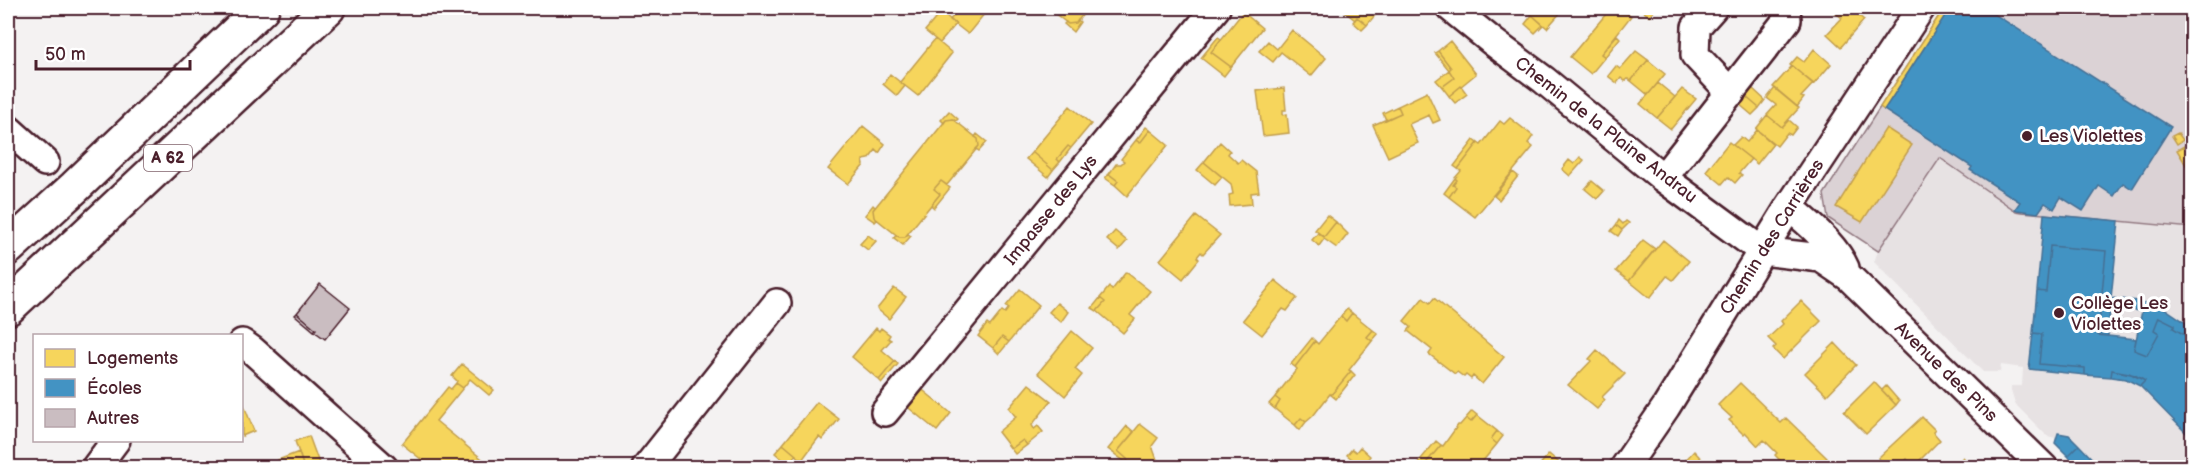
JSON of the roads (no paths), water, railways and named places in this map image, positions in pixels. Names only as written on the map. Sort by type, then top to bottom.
[{"type":"highway","name":"A 62","points":[[8,248],[262,8]]},
{"type":"highway","name":"A 62","points":[[8,308],[328,8]]},
{"type":"street","name":"Impasse des Lys","points":[[885,412],[1216,8]]},
{"type":"street","points":[[1713,8],[1696,27],[1695,55],[1731,93]]},
{"type":"street","points":[[1663,178],[1787,20],[1786,8]]},
{"type":"street","name":"Chemin des Carrières","points":[[1624,468],[1666,407],[1789,207],[1921,8]]},
{"type":"street","name":"Chemin de la Plaine Andrau","points":[[1469,13],[1544,80],[1663,178],[1762,251]]},
{"type":"street","points":[[8,129],[45,162]]},
{"type":"street","name":"Avenue des Pins","points":[[1789,207],[1841,258],[1849,277]]},
{"type":"street","name":"Avenue des Pins","points":[[1762,251],[1821,258],[1849,277],[2044,468]]},
{"type":"street","points":[[646,468],[777,303]]},
{"type":"street","points":[[247,346],[384,468]]},
{"type":"street","points":[[95,468],[115,442]]},
{"type":"place","name":"Les Violettes","points":[[2027,136]]},
{"type":"place","name":"Collège Les Violettes","points":[[2059,313]]}]
